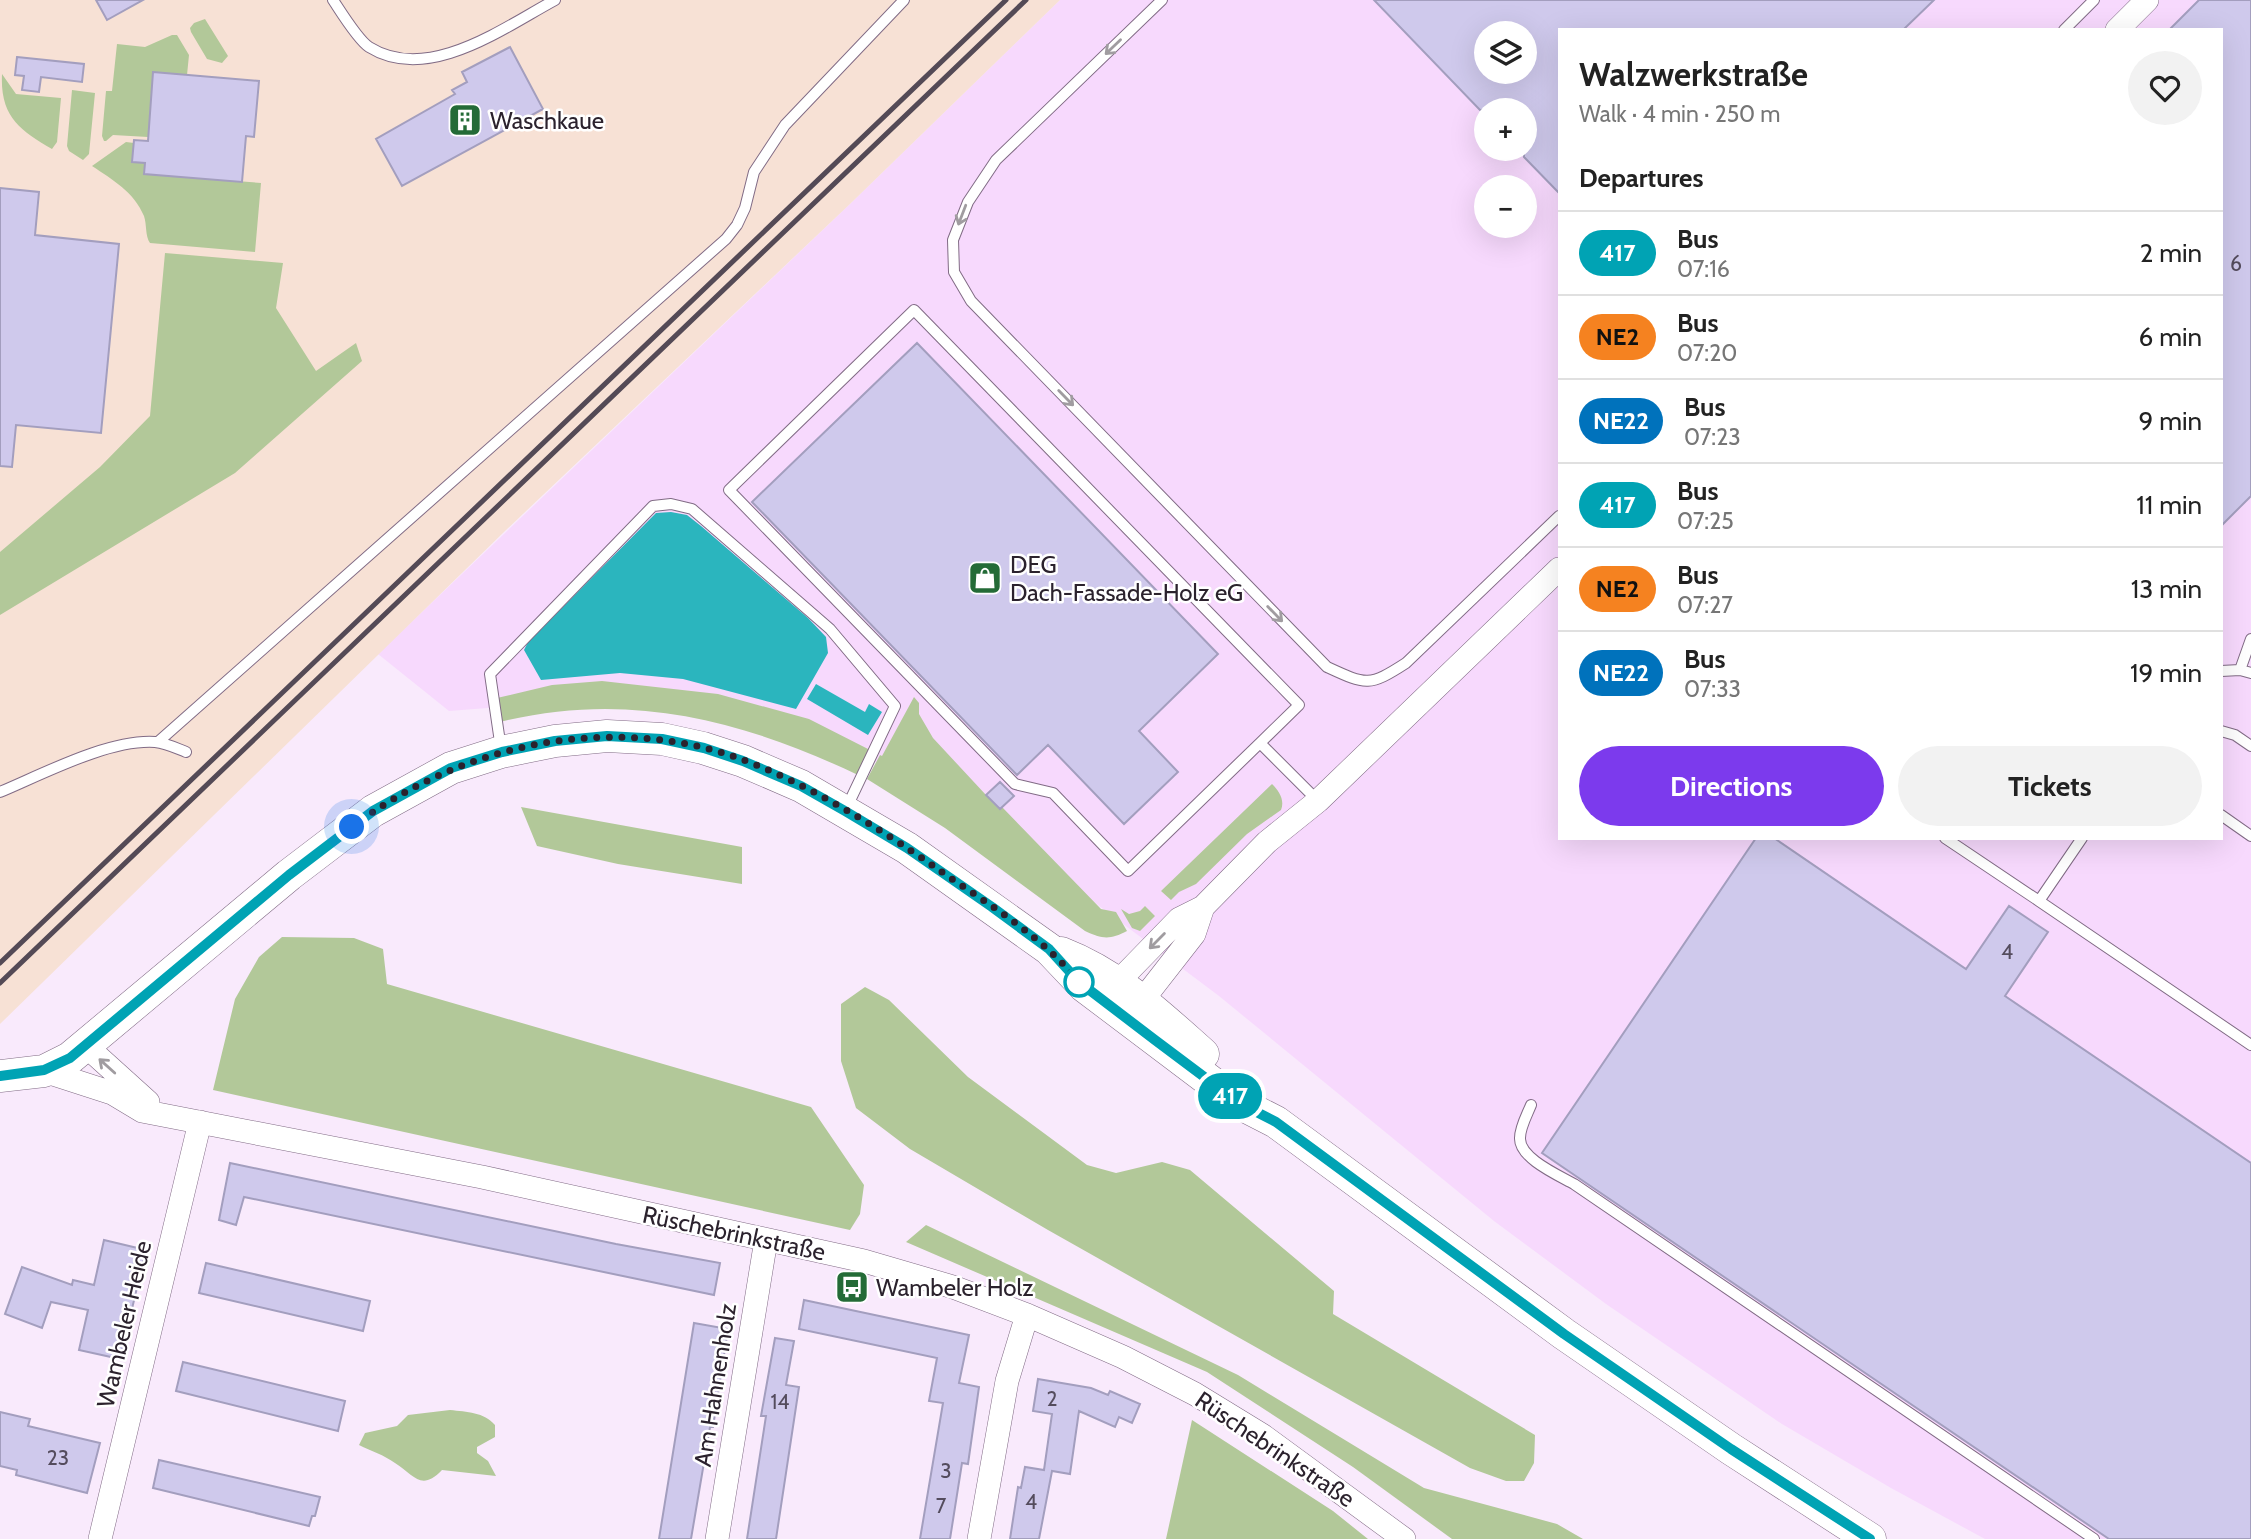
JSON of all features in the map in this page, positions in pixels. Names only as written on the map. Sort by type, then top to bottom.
[{"type":"street","points":[[2119,28],[2147,0]]},
{"type":"street","points":[[1109,990],[1179,919],[1203,907],[1267,842],[1318,801],[1558,570]]},
{"type":"street","points":[[86,1046],[289,875],[373,811],[451,768],[502,752],[555,741],[607,736],[662,739],[704,748],[743,761],[801,786],[907,848],[1049,949],[1079,982],[1109,990],[1239,1103],[1276,1122],[1564,1334],[1731,1449],[1870,1539]]},
{"type":"street","points":[[1135,1010],[1194,934],[1203,907]]},
{"type":"street","name":"Rüschebrinkstraße","points":[[0,1076],[44,1070],[70,1058],[86,1046],[145,1100],[169,1114]]},
{"type":"street","name":"Rüschebrinkstraße","points":[[44,1070],[112,1093],[142,1111],[169,1114],[482,1177],[910,1273],[1027,1315],[1123,1357],[1195,1394],[1262,1434],[1404,1539]]},
{"type":"street","name":"Wambeler Heide","points":[[100,1539],[200,1122]]},
{"type":"street","name":"Am Hahnenholz","points":[[717,1539],[766,1240]]},
{"type":"street","points":[[979,1539],[1007,1381],[1027,1315]]},
{"type":"lane","points":[[332,0],[367,46],[398,60],[444,57],[478,42],[555,0]]},
{"type":"lane","points":[[158,742],[726,239],[742,216],[754,172],[785,125],[904,0]]},
{"type":"lane","points":[[1162,0],[996,160],[968,202],[953,240],[954,272],[971,301],[1326,667],[1354,679],[1378,681],[1406,663],[1558,517]]},
{"type":"lane","points":[[2066,28],[2094,0]]},
{"type":"lane","points":[[914,310],[1298,705],[1260,743],[1128,871],[1053,793],[1014,784],[729,490],[914,310]]},
{"type":"lane","points":[[502,752],[490,674],[653,506],[671,504],[692,509],[830,629],[895,706],[845,811]]},
{"type":"lane","points":[[2223,671],[2246,672],[2251,639]]},
{"type":"lane","points":[[2223,732],[2235,735],[2251,746]]},
{"type":"lane","points":[[0,792],[107,748],[158,742],[186,752]]},
{"type":"lane","points":[[1260,743],[1318,801]]},
{"type":"lane","points":[[2223,816],[2251,836]]},
{"type":"lane","points":[[1948,840],[2251,1045]]},
{"type":"lane","points":[[2039,901],[2081,840]]},
{"type":"lane","points":[[1531,1105],[1520,1136],[1521,1144],[1530,1158],[1574,1184],[2094,1539]]},
{"type":"shaded area","points":[[0,0],[1060,0],[850,204],[505,531],[0,1024]]},
{"type":"shaded area","points":[[1060,0],[2251,0],[2251,1539],[1985,1539],[1891,1488],[1782,1424],[1606,1304],[1494,1221],[1219,996],[934,782],[782,730],[650,695],[449,711],[378,654]]},
{"type":"green space","points":[[205,19],[228,56],[222,63],[207,59],[191,32],[190,28],[194,23]]},
{"type":"green space","points":[[177,35],[189,55],[187,75],[153,73],[148,137],[113,135],[104,141],[102,136],[106,91],[112,91],[117,44],[145,47]]},
{"type":"green space","points":[[2,74],[16,94],[61,98],[57,142],[52,149],[30,135],[14,120],[4,101]]},
{"type":"green space","points":[[72,90],[95,93],[89,154],[83,160],[69,151],[67,146]]},
{"type":"green space","points":[[126,142],[134,143],[132,162],[145,163],[144,174],[261,183],[255,252],[150,243],[144,216],[135,200],[122,187],[92,166]]},
{"type":"green space","points":[[165,253],[283,263],[276,308],[316,371],[356,343],[362,361],[235,473],[0,615],[0,552],[100,467],[150,416]]},
{"type":"green space","points":[[602,681],[718,694],[809,719],[870,750],[858,775],[771,739],[684,716],[639,710],[594,709],[547,713],[500,722],[497,698],[552,685]]},
{"type":"green space","points":[[914,697],[919,703],[919,714],[933,738],[999,809],[1002,807],[1101,909],[1116,912],[1127,931],[1106,937],[1085,931],[945,828],[867,779]]},
{"type":"green space","points":[[1272,784],[1281,796],[1281,810],[1247,834],[1196,884],[1179,892],[1171,900],[1161,891]]},
{"type":"green space","points":[[521,807],[742,847],[742,884],[618,864],[537,846]]},
{"type":"green space","points":[[1145,906],[1155,916],[1140,931],[1132,928],[1121,909],[1129,914],[1140,911]]},
{"type":"green space","points":[[282,937],[354,938],[383,949],[387,984],[811,1107],[864,1185],[860,1214],[850,1230],[213,1090],[235,999],[259,957]]},
{"type":"green space","points":[[865,987],[889,1000],[968,1077],[1087,1165],[1116,1173],[1162,1162],[1190,1170],[1334,1291],[1333,1314],[1535,1435],[1534,1463],[1524,1481],[1506,1481],[1470,1468],[910,1149],[856,1108],[841,1061],[841,1004]]},
{"type":"green space","points":[[926,1225],[1238,1375],[1424,1488],[1557,1524],[1583,1539],[1452,1539],[1353,1467],[1207,1372],[906,1242]]},
{"type":"green space","points":[[450,1410],[480,1415],[495,1425],[495,1437],[477,1447],[477,1453],[488,1461],[496,1476],[442,1470],[435,1477],[423,1481],[359,1445],[365,1433],[397,1426],[408,1415]]},
{"type":"green space","points":[[1192,1420],[1333,1511],[1368,1539],[1166,1539]]},
{"type":"water","points":[[656,513],[687,515],[701,526],[808,618],[826,637],[828,653],[796,709],[683,679],[620,673],[541,680],[524,650],[528,642]]},
{"type":"water","points":[[816,684],[865,712],[869,704],[882,712],[868,735],[807,699]]},
{"type":"building","points":[[96,0],[143,0],[107,20]]},
{"type":"building","points":[[1374,0],[1934,0],[1905,28],[1558,28],[1558,192],[1528,161],[1537,161],[1537,98],[1474,98],[1474,104]]},
{"type":"building","points":[[2199,0],[2251,0],[2251,496],[2223,524],[2223,28],[2171,28]]},
{"type":"building","name":"Waschkaue","points":[[510,47],[543,109],[402,186],[376,139],[455,94],[452,90],[467,82],[462,72]]},
{"type":"building","points":[[17,57],[84,64],[82,82],[41,77],[39,92],[22,90],[24,76],[15,75]]},
{"type":"building","points":[[153,72],[259,81],[254,137],[246,136],[242,182],[144,174],[145,163],[132,162],[134,140],[148,141]]},
{"type":"building","points":[[0,188],[39,192],[35,235],[119,244],[101,433],[16,425],[12,467],[0,466]]},
{"type":"building","name":"DEG Dach-Fassade-Holz eG","points":[[917,343],[1218,654],[1139,731],[1178,772],[1124,824],[1048,745],[1017,775],[752,502]]},
{"type":"building","points":[[1000,782],[1014,796],[1000,809],[986,795]]},
{"type":"building","points":[[1755,840],[1777,840],[1966,969],[2009,906],[2048,932],[2005,996],[2251,1163],[2251,1539],[2109,1539],[1542,1153]]},
{"type":"building","points":[[230,1163],[616,1244],[720,1263],[714,1295],[244,1197],[236,1225],[219,1220]]},
{"type":"building","points":[[104,1240],[146,1250],[120,1359],[79,1350],[88,1310],[51,1302],[42,1328],[5,1314],[22,1267],[72,1285],[73,1280],[94,1285]]},
{"type":"building","points":[[206,1263],[370,1301],[363,1331],[199,1293]]},
{"type":"building","points":[[804,1300],[969,1335],[959,1383],[979,1387],[968,1464],[962,1463],[950,1539],[920,1539],[943,1403],[929,1401],[937,1358],[799,1329]]},
{"type":"building","points":[[694,1323],[728,1329],[713,1427],[710,1427],[691,1539],[659,1539]]},
{"type":"building","points":[[775,1338],[794,1341],[786,1385],[799,1387],[776,1539],[747,1539],[766,1416],[761,1416]]},
{"type":"building","points":[[183,1362],[345,1401],[338,1431],[176,1391]]},
{"type":"building","points":[[1038,1379],[1091,1388],[1108,1395],[1110,1391],[1140,1404],[1132,1423],[1119,1417],[1115,1427],[1079,1411],[1070,1474],[1052,1471],[1039,1539],[1010,1539],[1018,1487],[1021,1488],[1025,1467],[1044,1470],[1052,1414],[1033,1411]]},
{"type":"building","points":[[0,1412],[30,1419],[28,1426],[100,1443],[87,1493],[16,1475],[17,1470],[0,1466]]},
{"type":"building","points":[[159,1460],[320,1497],[315,1516],[312,1516],[309,1526],[153,1488]]},
{"type":"railway","points":[[0,963],[1006,0]]},
{"type":"railway","points":[[0,983],[1026,0]]},
{"type":"bus line","name":"417","points":[[0,1076],[17,1076],[44,1070],[70,1058],[289,875],[373,811],[451,768],[528,746],[607,736],[662,739],[704,748],[743,761],[801,786],[907,848],[1049,949],[1079,982],[1239,1103],[1276,1122],[1564,1334],[1731,1449],[1870,1539]]},
{"type":"place","name":"Waschkaue","points":[[465,120]]},
{"type":"place","name":"DEG Dach-Fassade-Holz eG","points":[[985,578]]},
{"type":"place","name":"Wambeler Holz","points":[[852,1287]]},
{"type":"route","points":[[352,827],[373,811],[451,768],[502,752],[555,741],[607,736],[662,739],[704,748],[743,761],[801,786],[907,848],[972,893],[1049,949],[1079,982]]}]
